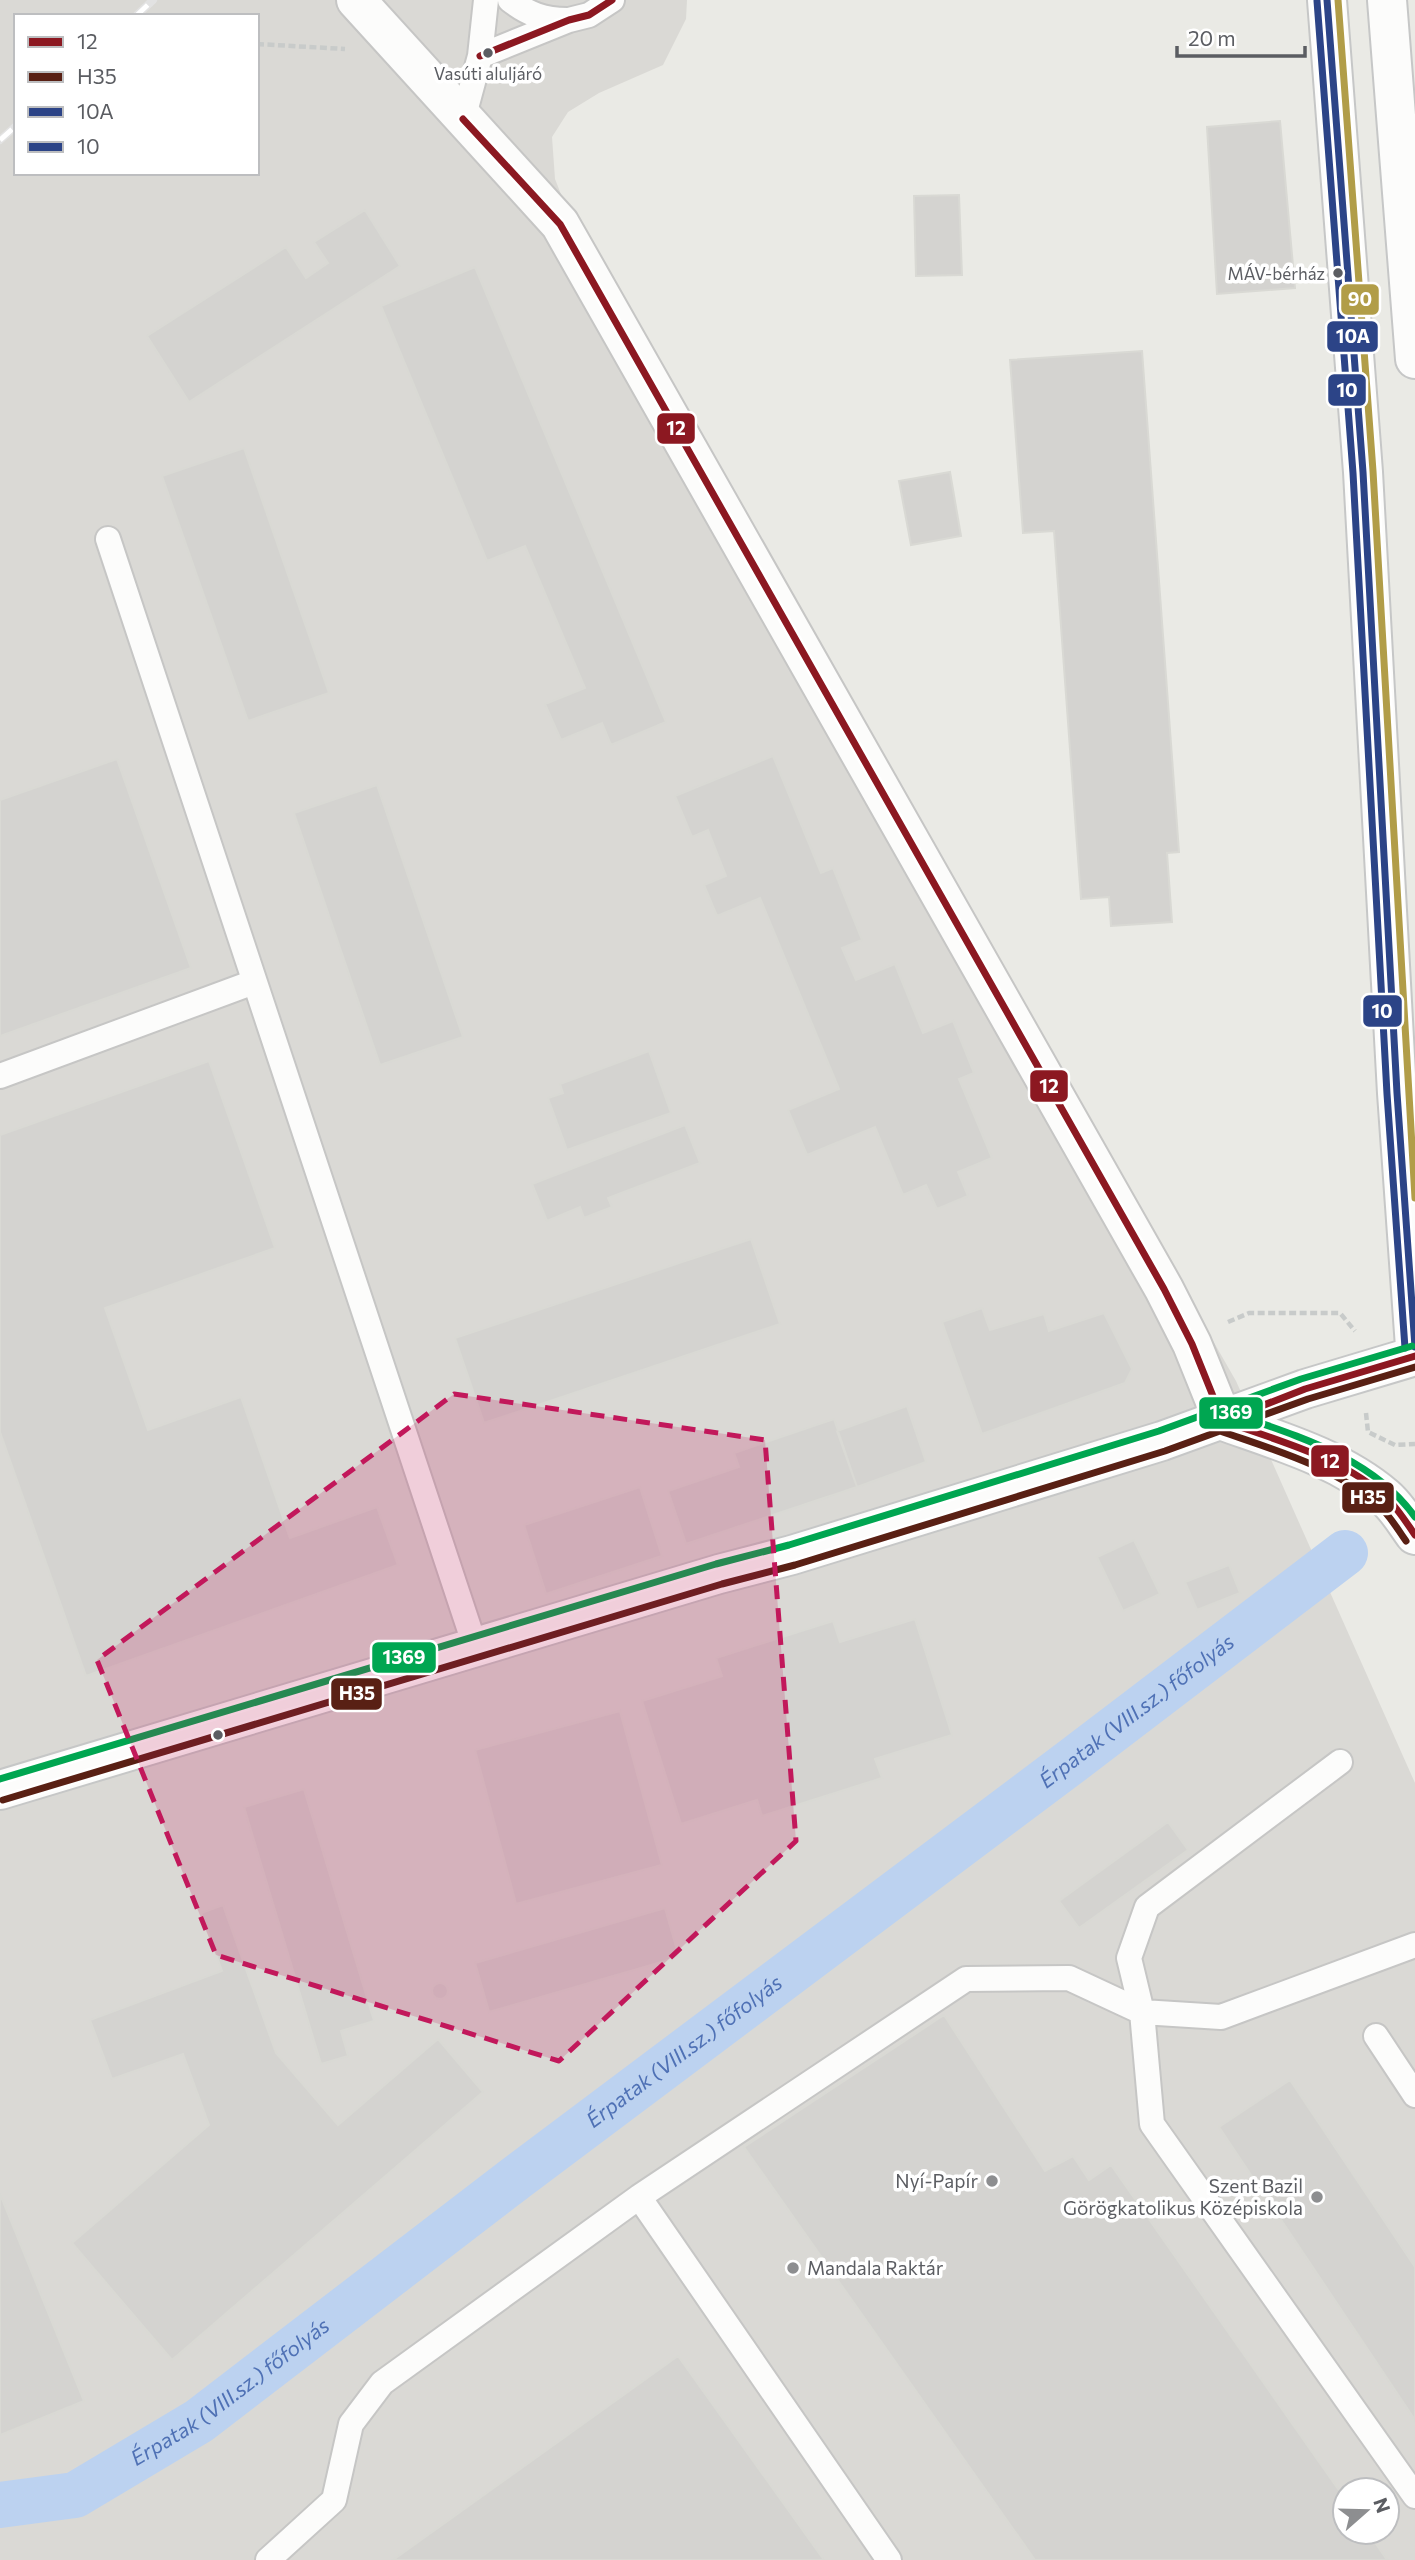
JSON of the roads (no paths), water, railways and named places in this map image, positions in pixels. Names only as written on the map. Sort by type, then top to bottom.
[{"type":"main road","points":[[356,0],[560,224],[1154,1271],[1192,1344],[1223,1421],[1318,1456],[1348,1471],[1387,1498],[1415,1535]]},
{"type":"main road","points":[[1327,0],[1363,472],[1397,1093],[1415,1347]]},
{"type":"main road","points":[[1387,0],[1415,359]]},
{"type":"main road","points":[[0,1790],[706,1577],[792,1555],[1223,1421],[1305,1390],[1415,1356]]},
{"type":"lane","points":[[463,119],[480,56],[486,0]]},
{"type":"lane","points":[[510,0],[528,13],[548,20],[569,20]]},
{"type":"lane","points":[[480,56],[569,20],[589,15],[612,0]]},
{"type":"lane","points":[[108,539],[475,1646]]},
{"type":"lane","points":[[0,1076],[254,982]]},
{"type":"lane","points":[[1340,1762],[1147,1907],[1129,1958],[1142,2012],[1152,2124],[1415,2496]]},
{"type":"lane","points":[[268,2560],[334,2500],[351,2424],[382,2383],[639,2197],[965,1979],[1069,1978],[1142,2012],[1221,2017],[1415,1945]]},
{"type":"lane","points":[[1376,2036],[1415,2095]]},
{"type":"lane","points":[[639,2197],[889,2560]]},
{"type":"waterway","name":"Érpatak (VIII.sz.) főfolyás","points":[[0,2505],[75,2495],[199,2421],[516,2178],[1345,1553]]},
{"type":"railway","points":[[138,14],[153,0]]},
{"type":"railway","points":[[0,140],[14,128]]},
{"type":"place","name":"Vasúti aluljáró","points":[[488,53]]},
{"type":"place","name":"MÁV-bérház","points":[[1338,273]]},
{"type":"place","name":"Nyí-Papír","points":[[992,2181]]},
{"type":"place","name":"Szent Bazil Görögkatolikus Középiskola","points":[[1317,2197]]},
{"type":"place","name":"Mandala Raktár","points":[[793,2268]]}]
